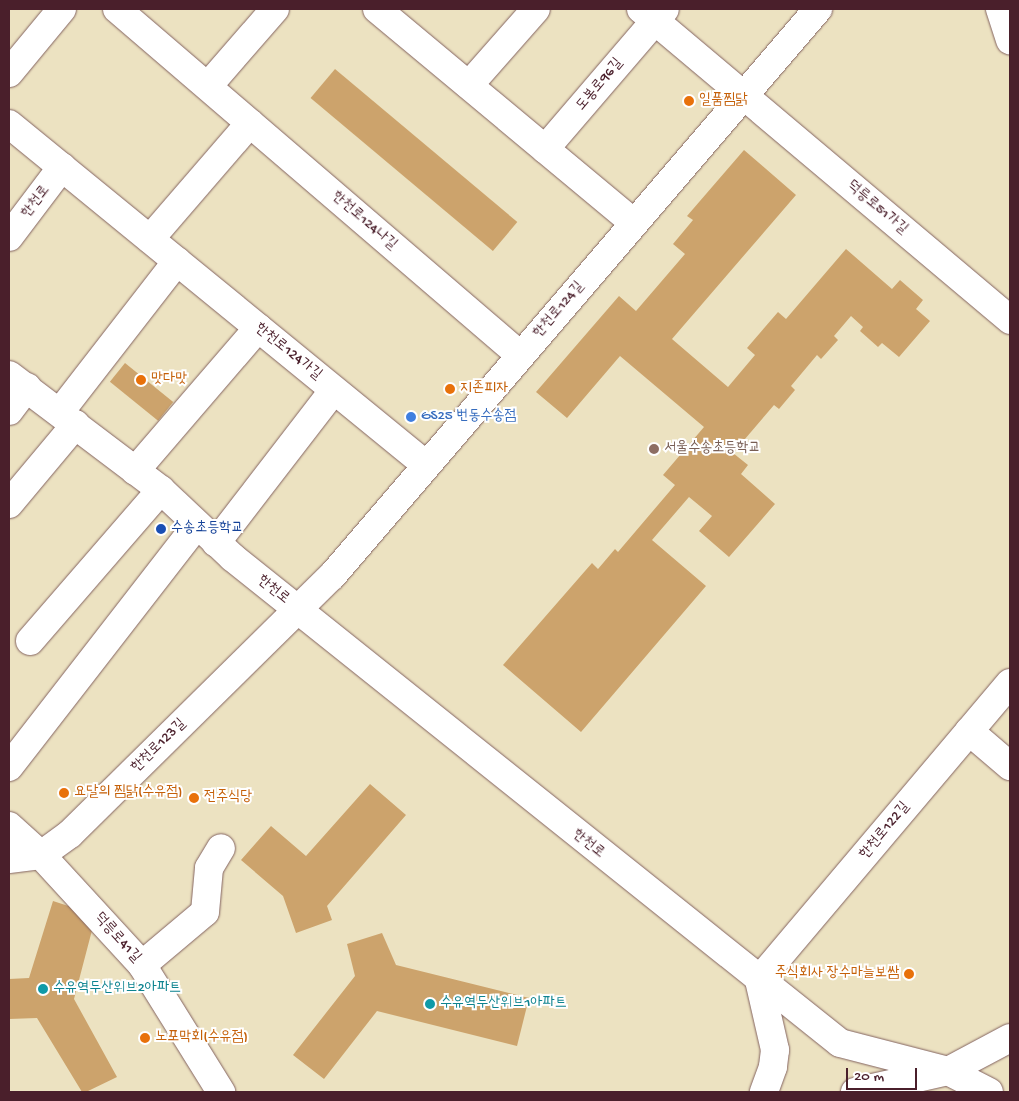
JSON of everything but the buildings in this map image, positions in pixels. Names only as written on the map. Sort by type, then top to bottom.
[{"type":"street","points":[[9,73],[62,9]]},
{"type":"street","points":[[208,86],[275,9]]},
{"type":"street","points":[[469,86],[536,9]]},
{"type":"street","name":"한천로124길","points":[[298,610],[332,576],[818,9]]},
{"type":"street","points":[[1000,9],[1010,40]]},
{"type":"street","name":"한천로124나길","points":[[127,12],[250,123],[520,355]]},
{"type":"street","points":[[389,12],[469,86],[634,223]]},
{"type":"street","name":"도봉로96길","points":[[545,149],[654,13],[744,95]]},
{"type":"street","name":"덕릉로51가길","points":[[744,95],[1010,320]]},
{"type":"street","points":[[150,239],[250,123]]},
{"type":"street","name":"한천로124가길","points":[[9,124],[426,465]]},
{"type":"street","name":"한천로","points":[[9,237],[62,168]]},
{"type":"street","points":[[9,504],[177,262]]},
{"type":"street","points":[[136,470],[258,328]]},
{"type":"street","name":"한천로","points":[[9,412],[18,381],[136,470],[206,534],[298,610],[840,1043],[953,1082],[989,1092]]},
{"type":"street","points":[[9,767],[206,534],[334,390]]},
{"type":"street","points":[[30,641],[160,490]]},
{"type":"street","name":"한천로123길","points":[[41,855],[70,834],[298,610]]},
{"type":"street","name":"한천로122길","points":[[759,980],[1010,682]]},
{"type":"street","points":[[969,731],[1010,766]]},
{"type":"street","name":"덕릉로41길","points":[[9,826],[41,855],[142,965],[221,1092]]},
{"type":"street","points":[[142,965],[205,912],[209,868],[221,848]]},
{"type":"street","points":[[9,858],[41,855]]},
{"type":"street","points":[[759,980],[775,1044],[773,1067],[764,1092]]},
{"type":"street","points":[[855,1092],[953,1082],[1010,1038]]},
{"type":"place","name":"일품찜닭","points":[[689,101]]},
{"type":"place","name":"맛다맛","points":[[141,380]]},
{"type":"place","name":"지존피자","points":[[450,389]]},
{"type":"place","name":"GS25 번동수송점","points":[[411,417]]},
{"type":"place","name":"서울수송초등학교","points":[[654,449]]},
{"type":"place","name":"수송초등학교","points":[[161,529]]},
{"type":"place","name":"요달의 찜닭(수유점)","points":[[64,793]]},
{"type":"place","name":"전주식당","points":[[194,798]]},
{"type":"place","name":"주식회사 장수마늘보쌈","points":[[909,974]]},
{"type":"place","name":"수유역두산위브2아파트","points":[[43,989]]},
{"type":"place","name":"수유역두산위브1아파트","points":[[430,1004]]},
{"type":"place","name":"노포막회(수유점)","points":[[145,1038]]}]
